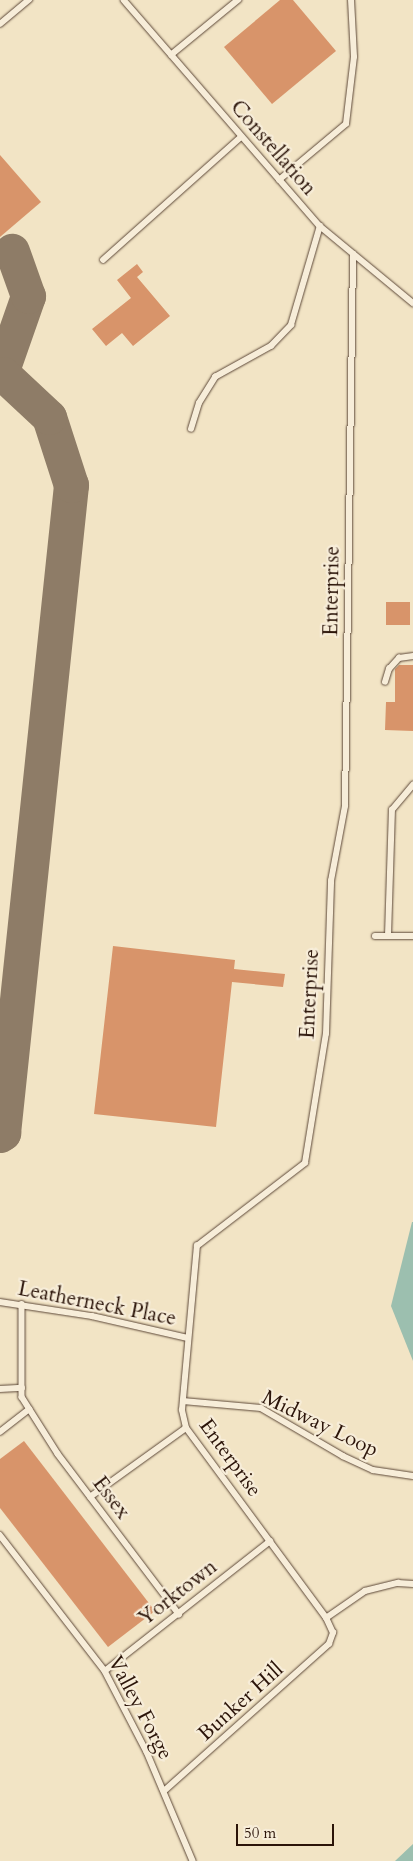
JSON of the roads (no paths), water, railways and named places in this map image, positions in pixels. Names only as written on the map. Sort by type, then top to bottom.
[{"type":"lane","points":[[0,24],[29,0]]},
{"type":"lane","name":"Constellation","points":[[124,0],[320,226],[413,303]]},
{"type":"lane","points":[[170,55],[238,0]]},
{"type":"lane","points":[[279,180],[346,124],[354,57],[351,0]]},
{"type":"lane","points":[[103,260],[241,137]]},
{"type":"lane","points":[[191,429],[199,403],[215,377],[271,346],[291,325],[320,226]]},
{"type":"lane","name":"Enterprise","points":[[334,1633],[326,1618],[270,1540],[186,1428],[183,1400],[197,1246],[305,1163],[326,1034],[332,881],[345,806],[353,254]]},
{"type":"lane","points":[[384,682],[388,669],[399,658],[413,656]]},
{"type":"lane","points":[[388,936],[392,810],[413,784]]},
{"type":"lane","points":[[375,936],[413,936]]},
{"type":"lane","name":"Leatherneck Place","points":[[0,1302],[22,1304],[188,1338]]},
{"type":"lane","points":[[0,1390],[22,1388],[22,1304]]},
{"type":"lane","name":"Essex","points":[[22,1388],[22,1398],[90,1497],[179,1614]]},
{"type":"lane","name":"Midway Loop","points":[[183,1400],[261,1408],[373,1470],[413,1476]]},
{"type":"lane","points":[[0,1432],[29,1409]]},
{"type":"lane","points":[[90,1497],[186,1428]]},
{"type":"lane","name":"Valley Forge","points":[[0,1535],[105,1671],[164,1790],[193,1861]]},
{"type":"lane","name":"Yorktown","points":[[105,1671],[270,1540]]},
{"type":"lane","points":[[326,1618],[365,1591],[398,1583],[413,1584]]},
{"type":"lane","name":"Bunker Hill","points":[[164,1790],[329,1644],[334,1633]]}]
